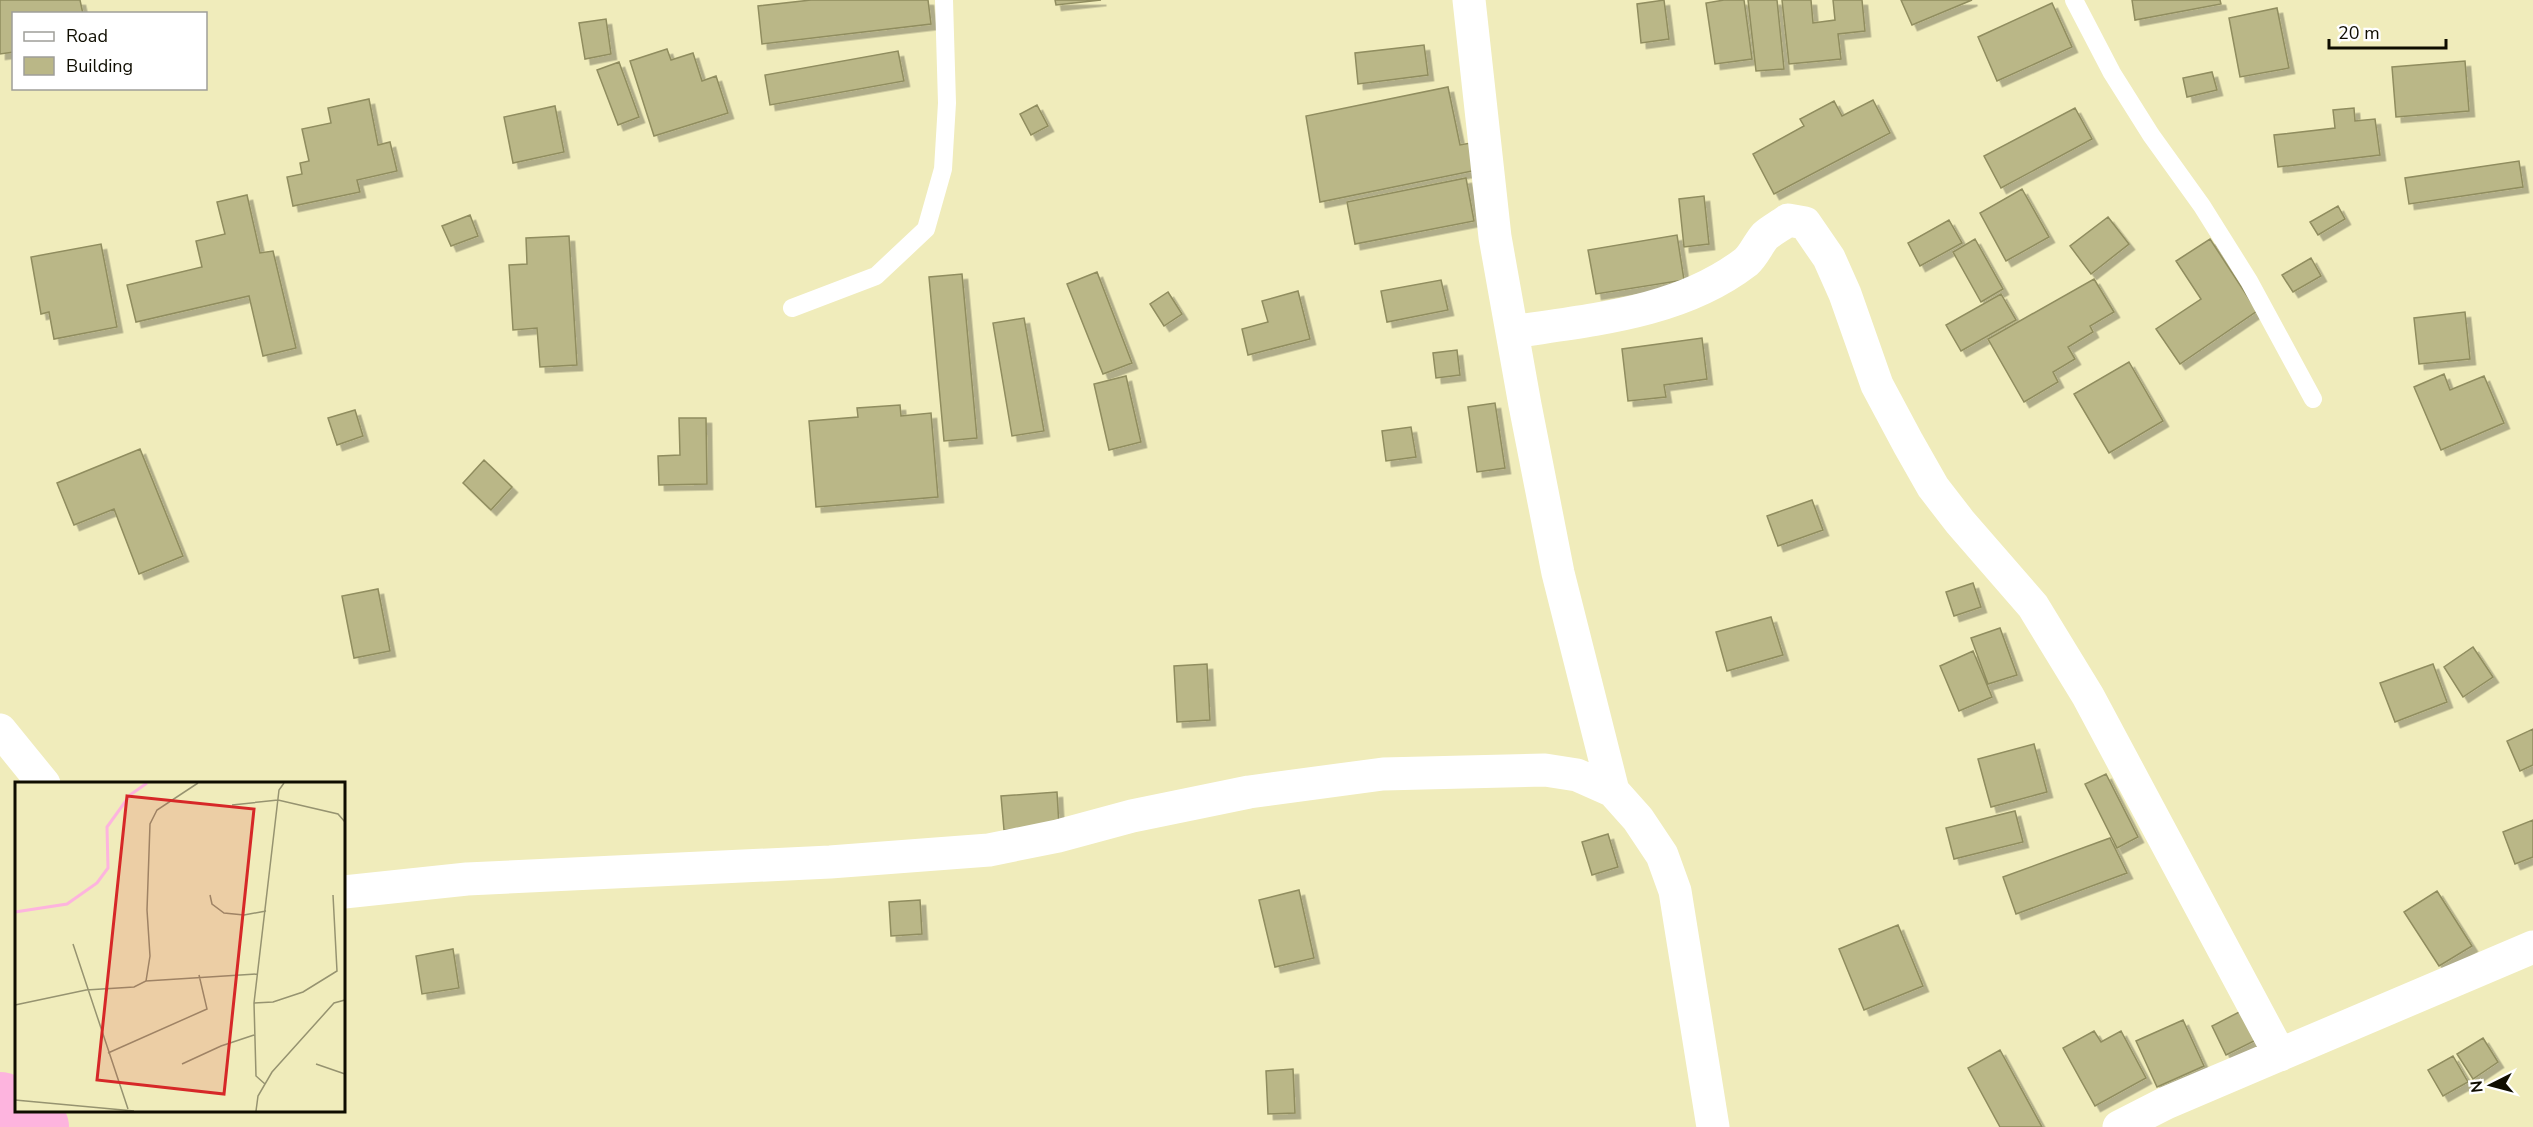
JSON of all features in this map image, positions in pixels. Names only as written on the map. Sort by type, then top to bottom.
[{"type":"street","points":[[1469,0],[1495,237],[1512,332],[1558,573],[1613,791]]},
{"type":"street","points":[[1512,332],[1610,317],[1671,301],[1707,286],[1748,261],[1765,237],[1788,220],[1805,223],[1829,258],[1845,294],[1877,384],[1933,487],[1960,522],[2033,606],[2088,696],[2280,1055]]},
{"type":"street","points":[[0,730],[43,782]]},
{"type":"street","points":[[345,892],[467,879],[841,862],[989,850],[1058,836],[1132,816],[1249,792],[1383,774],[1545,770],[1577,775],[1613,791],[1638,819],[1662,855],[1675,891],[1713,1127]]},
{"type":"street","points":[[2119,1127],[2166,1103],[2533,947]]},
{"type":"lane","points":[[792,308],[876,276],[926,229],[943,168],[947,103],[944,0]]},
{"type":"lane","points":[[2074,0],[2112,73],[2151,135],[2202,206],[2249,281],[2313,399]]},
{"type":"building","points":[[0,0],[80,0],[83,12],[12,12],[12,52],[0,54]]},
{"type":"building","points":[[811,0],[928,0],[931,24],[762,44],[758,6]]},
{"type":"building","points":[[1055,0],[1101,0],[1056,5]]},
{"type":"building","points":[[1664,0],[1669,39],[1641,43],[1637,4]]},
{"type":"building","points":[[1744,0],[1752,59],[1715,64],[1706,3]]},
{"type":"building","points":[[1748,0],[1777,0],[1784,69],[1756,71]]},
{"type":"building","points":[[1782,0],[1811,0],[1813,23],[1835,20],[1833,0],[1862,0],[1865,31],[1838,34],[1841,59],[1789,64]]},
{"type":"building","points":[[1901,0],[1972,0],[1912,25]]},
{"type":"building","points":[[2132,0],[2220,0],[2221,4],[2135,20]]},
{"type":"building","points":[[2052,3],[2072,47],[1997,81],[1978,37]]},
{"type":"building","points":[[2277,8],[2289,68],[2240,77],[2229,18]]},
{"type":"building","points":[[606,19],[611,54],[585,59],[579,23]]},
{"type":"building","points":[[1424,45],[1428,75],[1358,84],[1355,53]]},
{"type":"building","points":[[667,49],[671,60],[693,53],[702,81],[716,76],[728,113],[654,136],[630,61]]},
{"type":"building","points":[[898,51],[904,81],[770,105],[765,75]]},
{"type":"building","points":[[2465,61],[2469,111],[2396,117],[2392,67]]},
{"type":"building","points":[[619,62],[639,117],[618,125],[597,70]]},
{"type":"building","points":[[2212,72],[2217,90],[2187,97],[2183,78]]},
{"type":"building","points":[[1448,87],[1460,145],[1476,142],[1482,169],[1320,202],[1306,116]]},
{"type":"building","points":[[369,99],[378,145],[390,142],[397,171],[357,180],[360,192],[293,206],[287,177],[302,174],[300,163],[309,161],[302,129],[331,123],[328,108]]},
{"type":"building","points":[[1873,100],[1890,133],[1774,194],[1753,154],[1804,126],[1800,119],[1834,101],[1842,116]]},
{"type":"building","points":[[1037,105],[1048,126],[1031,135],[1020,114]]},
{"type":"building","points":[[555,106],[564,152],[513,163],[504,117]]},
{"type":"building","points":[[2075,108],[2092,139],[2001,188],[1984,156]]},
{"type":"building","points":[[2354,108],[2355,121],[2375,119],[2380,155],[2278,167],[2274,135],[2335,128],[2333,110]]},
{"type":"building","points":[[2519,161],[2523,187],[2409,204],[2405,178]]},
{"type":"building","points":[[1466,178],[1474,221],[1355,244],[1347,202]]},
{"type":"building","points":[[2022,189],[2049,237],[2006,261],[1980,213]]},
{"type":"building","points":[[247,195],[260,253],[273,251],[296,348],[263,356],[249,296],[136,322],[127,285],[202,267],[196,241],[225,234],[217,202]]},
{"type":"building","points":[[1704,196],[1709,244],[1684,247],[1679,199]]},
{"type":"building","points":[[2338,206],[2345,219],[2318,235],[2310,222]]},
{"type":"building","points":[[470,215],[478,236],[451,246],[442,226]]},
{"type":"building","points":[[2108,217],[2129,244],[2091,274],[2070,246]]},
{"type":"building","points":[[1949,220],[1962,243],[1920,266],[1908,243]]},
{"type":"building","points":[[1677,235],[1684,280],[1596,294],[1588,250]]},
{"type":"building","points":[[569,236],[577,365],[540,367],[537,328],[513,330],[509,265],[527,264],[526,238]]},
{"type":"building","points":[[1975,239],[2003,289],[1981,302],[1953,252]]},
{"type":"building","points":[[2210,239],[2257,311],[2180,364],[2156,329],[2201,299],[2176,261]]},
{"type":"building","points":[[101,244],[117,327],[54,339],[49,312],[41,314],[31,257]]},
{"type":"building","points":[[2311,258],[2321,276],[2293,292],[2282,275]]},
{"type":"building","points":[[1097,272],[1132,363],[1103,374],[1067,284]]},
{"type":"building","points":[[962,274],[977,438],[944,441],[929,277]]},
{"type":"building","points":[[2094,279],[2114,312],[2090,326],[2093,332],[2068,347],[2075,359],[2053,372],[2058,382],[2024,402],[1988,339]]},
{"type":"building","points":[[1441,280],[1448,310],[1387,322],[1381,291]]},
{"type":"building","points":[[1298,291],[1310,339],[1248,355],[1242,329],[1268,322],[1262,301]]},
{"type":"building","points":[[1168,292],[1182,314],[1164,326],[1150,304]]},
{"type":"building","points":[[2001,294],[2016,320],[1961,351],[1946,325]]},
{"type":"building","points":[[2465,312],[2470,359],[2419,364],[2414,318]]},
{"type":"building","points":[[1024,318],[1044,431],[1012,436],[993,323]]},
{"type":"building","points":[[1702,338],[1707,379],[1664,385],[1666,397],[1628,401],[1622,349]]},
{"type":"building","points":[[1457,350],[1460,375],[1436,378],[1433,353]]},
{"type":"building","points":[[2129,362],[2163,421],[2109,453],[2074,394]]},
{"type":"building","points":[[2444,374],[2450,390],[2484,376],[2504,423],[2441,450],[2414,387]]},
{"type":"building","points":[[1126,376],[1141,442],[1109,450],[1094,384]]},
{"type":"building","points":[[1495,403],[1505,468],[1477,472],[1468,407]]},
{"type":"building","points":[[900,405],[901,416],[931,413],[938,497],[816,507],[809,421],[858,417],[857,408]]},
{"type":"building","points":[[355,410],[363,436],[337,445],[328,418]]},
{"type":"building","points":[[679,418],[706,418],[707,484],[659,485],[658,456],[680,455]]},
{"type":"building","points":[[1411,427],[1416,457],[1386,461],[1382,431]]},
{"type":"building","points":[[140,449],[183,556],[139,574],[114,509],[74,525],[57,483]]},
{"type":"building","points":[[484,460],[512,487],[491,510],[463,483]]},
{"type":"building","points":[[1812,500],[1823,530],[1778,546],[1767,516]]},
{"type":"building","points":[[1973,583],[1981,607],[1954,616],[1946,592]]},
{"type":"building","points":[[378,589],[390,651],[354,658],[342,596]]},
{"type":"building","points":[[1771,617],[1783,655],[1727,671],[1716,632]]},
{"type":"building","points":[[2000,628],[2017,675],[1988,684],[1971,638]]},
{"type":"building","points":[[2473,647],[2493,677],[2463,697],[2444,667]]},
{"type":"building","points":[[1973,651],[1992,697],[1959,711],[1940,666]]},
{"type":"building","points":[[1207,664],[1210,720],[1177,722],[1174,666]]},
{"type":"building","points":[[2433,664],[2447,702],[2395,722],[2380,683]]},
{"type":"building","points":[[2533,729],[2533,765],[2520,771],[2507,741]]},
{"type":"building","points":[[2034,744],[2047,792],[1991,807],[1978,759]]},
{"type":"building","points":[[2106,774],[2138,837],[2117,848],[2085,784]]},
{"type":"building","points":[[1057,792],[1059,826],[1004,830],[1001,796]]},
{"type":"building","points":[[2015,811],[2023,842],[1954,859],[1946,828]]},
{"type":"building","points":[[2533,820],[2533,857],[2515,864],[2503,832]]},
{"type":"building","points":[[1608,834],[1618,867],[1592,875],[1582,842]]},
{"type":"building","points":[[2110,838],[2127,873],[2016,914],[2003,877]]},
{"type":"building","points":[[1299,890],[1314,958],[1275,967],[1259,900]]},
{"type":"building","points":[[2437,891],[2472,946],[2439,966],[2404,912]]},
{"type":"building","points":[[920,900],[922,934],[891,936],[889,902]]},
{"type":"building","points":[[1898,925],[1923,986],[1864,1010],[1839,949]]},
{"type":"building","points":[[453,949],[459,988],[422,994],[416,956]]},
{"type":"building","points":[[2247,1008],[2262,1037],[2226,1055],[2212,1026]]},
{"type":"building","points":[[2183,1020],[2204,1066],[2157,1087],[2136,1041]]},
{"type":"building","points":[[2094,1031],[2101,1042],[2121,1031],[2146,1078],[2095,1106],[2063,1048]]},
{"type":"building","points":[[2483,1038],[2498,1062],[2473,1079],[2457,1054]]},
{"type":"building","points":[[2000,1050],[2042,1127],[2000,1127],[1968,1068]]},
{"type":"building","points":[[2453,1056],[2468,1082],[2443,1096],[2428,1070]]},
{"type":"building","points":[[1293,1069],[1295,1113],[1268,1114],[1266,1071]]},
{"type":"waterway","points":[[0,1107],[34,1127]]}]
